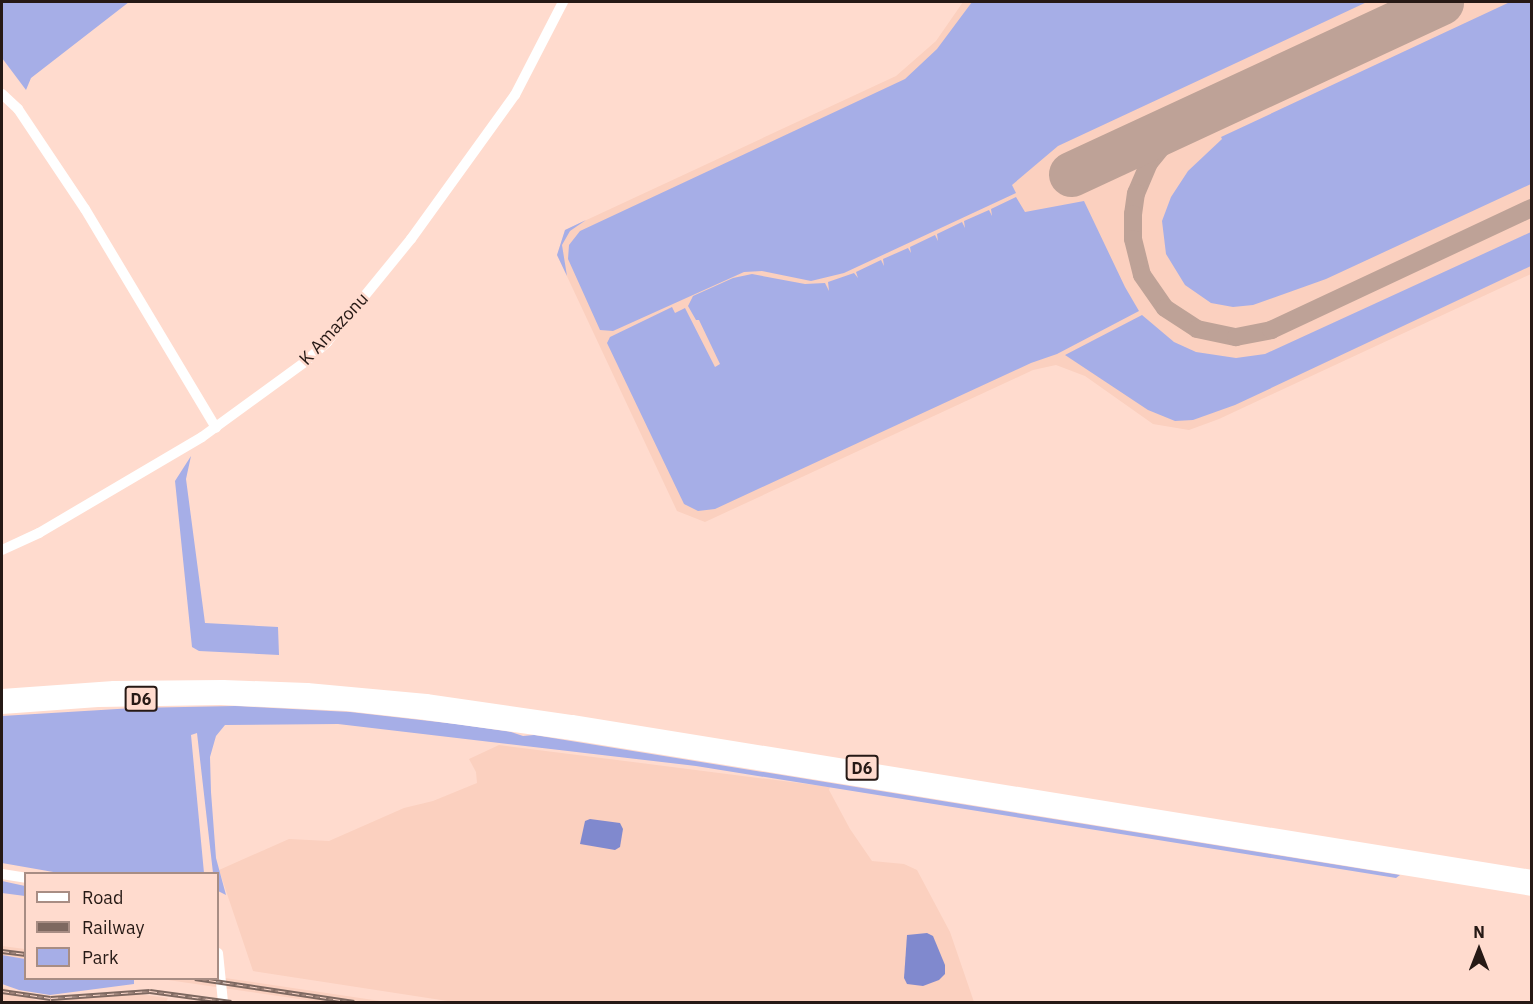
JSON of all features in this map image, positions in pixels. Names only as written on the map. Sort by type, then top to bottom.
[{"type":"highway","name":"D6","points":[[2,696],[114,688],[223,687],[307,690],[426,701],[572,722],[1532,878]]},
{"type":"highway","name":"D6","points":[[2,707],[98,700],[221,698],[347,704],[435,714],[595,737],[1532,889]]},
{"type":"street","name":"K Amazonu","points":[[2,550],[39,533],[216,428],[315,353],[384,274],[515,95],[563,2]]},
{"type":"street","points":[[2,94],[18,109],[85,209],[216,428]]},
{"type":"street","points":[[2,874],[24,878]]},
{"type":"street","points":[[219,961],[224,1002]]},
{"type":"shaded area","points":[[963,2],[1531,2],[1531,274],[1219,419],[1189,430],[1153,424],[1085,376],[1056,365],[1033,370],[705,522],[677,511],[557,255],[565,230],[896,76],[936,41]]},
{"type":"shaded area","points":[[499,745],[830,787],[829,790],[850,829],[872,861],[904,864],[917,870],[950,932],[974,1002],[454,1002],[253,971],[219,870],[289,839],[329,841],[404,808],[433,801],[477,783],[476,772],[469,759]]},
{"type":"shaded area","points":[[590,819],[620,823],[623,829],[620,847],[615,850],[580,844],[585,821]]},
{"type":"shaded area","points":[[927,933],[933,936],[945,965],[945,974],[939,980],[923,986],[907,984],[904,978],[907,935]]},
{"type":"shaded area","points":[[2,946],[24,949],[24,959],[2,956]]},
{"type":"shaded area","points":[[219,977],[387,1002],[320,1002],[168,980],[219,980]]},
{"type":"shaded area","points":[[2,987],[38,1001],[132,993],[168,998],[166,1002],[2,1002]]},
{"type":"green space","points":[[2,2],[129,2],[31,78],[26,90],[2,58]]},
{"type":"green space","points":[[972,2],[1367,2],[1058,146],[1012,185],[1016,193],[844,273],[811,281],[762,271],[744,272],[613,331],[600,330],[568,259],[569,245],[580,231],[905,79],[937,49]]},
{"type":"green space","points":[[1510,2],[1531,2],[1531,184],[1326,279],[1253,305],[1233,307],[1211,303],[1185,285],[1166,254],[1162,221],[1171,197],[1188,171],[1222,139],[1221,137]]},
{"type":"green space","points":[[1016,197],[1025,212],[1084,201],[1139,311],[1057,354],[1031,363],[715,509],[698,511],[684,504],[607,343],[610,337],[672,307],[675,313],[685,308],[715,367],[720,364],[699,320],[696,320],[688,306],[693,296],[733,278],[752,274],[805,284],[825,283],[829,291],[828,282],[854,273],[858,278],[856,272],[881,260],[884,266],[883,259],[908,248],[911,253],[910,247],[935,235],[938,241],[937,234],[962,222],[965,228],[964,221],[989,210],[992,216],[991,209]]},
{"type":"green space","points":[[586,220],[570,231],[562,245],[567,276],[557,255],[565,230]]},
{"type":"green space","points":[[1531,232],[1531,266],[1235,405],[1193,420],[1175,421],[1148,410],[1065,355],[1142,315],[1174,342],[1196,352],[1236,358],[1265,354]]},
{"type":"green space","points":[[191,456],[186,479],[205,623],[278,627],[279,655],[199,651],[192,647],[175,481]]},
{"type":"green space","points":[[235,706],[350,712],[456,724],[1400,875],[1396,878],[696,766],[338,724],[225,725],[216,736],[210,757],[211,792],[216,858],[226,895],[219,892],[219,872],[213,872],[197,733],[191,735],[204,872],[53,872],[2,863],[2,716],[134,708]]},
{"type":"green space","points":[[2,881],[24,886],[24,896],[2,893]]},
{"type":"green space","points":[[2,955],[24,959],[24,980],[134,980],[134,984],[50,995],[19,990],[2,984]]},
{"type":"taxiway","points":[[1257,88],[1204,113],[1175,131],[1149,163],[1136,193],[1133,239],[1142,275],[1165,308],[1197,329],[1236,337],[1271,330],[1532,208]]},
{"type":"runway","points":[[1071,174],[1441,2]]},
{"type":"railway","points":[[2,951],[24,954]]},
{"type":"railway","points":[[208,980],[354,1002]]},
{"type":"railway","points":[[2,991],[51,998],[150,991],[231,1002]]}]
